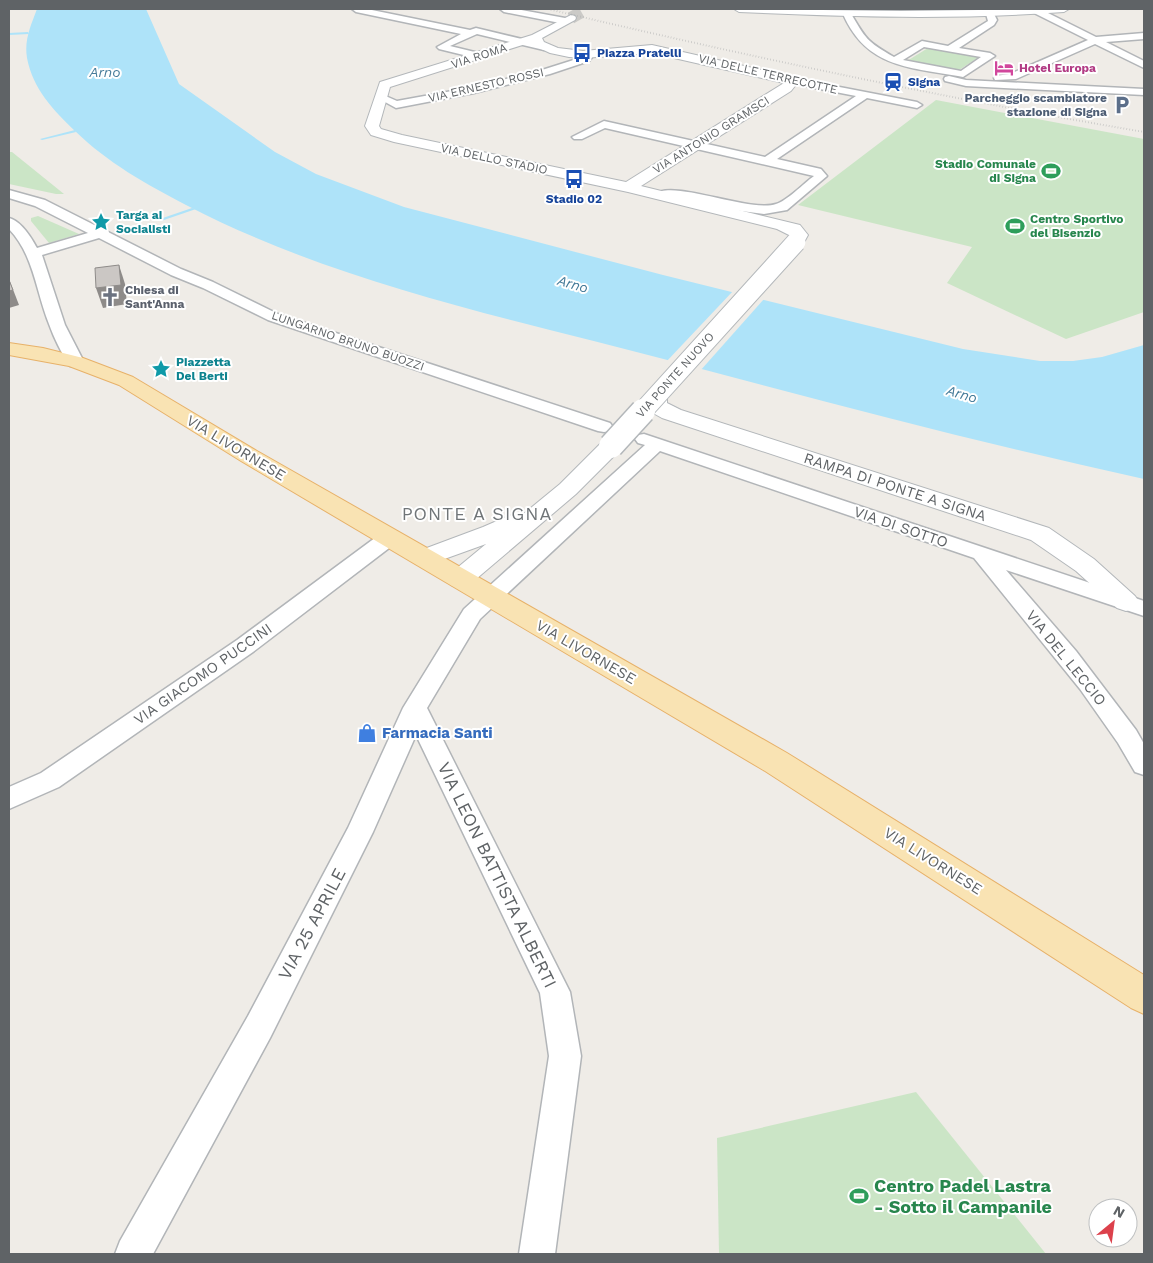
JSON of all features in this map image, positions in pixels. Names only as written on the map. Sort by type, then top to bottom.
[{"type":"main road","points":[[739,9],[847,14],[990,14],[1064,9]]},
{"type":"main road","name":"VIA ROMA","points":[[382,91],[522,42],[568,20]]},
{"type":"main road","points":[[536,36],[539,44],[544,47]]},
{"type":"main road","name":"VIA DELLE TERRECOTTE","points":[[544,47],[589,56],[641,48],[661,50],[793,80]]},
{"type":"main road","name":"VIA ANTONIO GRAMSCI","points":[[628,187],[786,88],[793,80]]},
{"type":"main road","name":"VIA DELLO STADIO","points":[[382,91],[372,126],[376,132],[382,135],[628,187],[783,225],[800,235],[796,242]]},
{"type":"main road","name":"VIA PONTE NUOVO","points":[[460,579],[550,505],[597,462],[607,436],[656,396],[796,242]]},
{"type":"main road","name":"VIA LIVORNESE","points":[[9,349],[43,354],[76,362],[126,381],[248,456],[776,762],[1144,996]]},
{"type":"main road","name":"RAMPA DI PONTE A SIGNA","points":[[656,396],[655,403],[658,407],[674,415],[1040,534],[1066,549],[1135,605]]},
{"type":"main road","name":"VIA PONTE NUOVO","points":[[425,558],[492,533],[550,505]]},
{"type":"street","points":[[356,9],[544,47]]},
{"type":"street","points":[[504,9],[568,20]]},
{"type":"street","points":[[1037,11],[1144,65]]},
{"type":"street","points":[[509,20],[525,14]]},
{"type":"street","points":[[847,14],[860,41],[894,61],[963,74],[1005,78],[1012,77],[1097,40],[1144,36]]},
{"type":"street","points":[[950,49],[990,23],[993,20],[990,14]]},
{"type":"street","points":[[480,56],[442,47],[492,26]]},
{"type":"street","points":[[894,61],[922,44],[994,57],[963,74]]},
{"type":"street","name":"VIA ERNESTO ROSSI","points":[[382,91],[396,105],[474,90],[546,72],[586,59],[589,56]]},
{"type":"street","points":[[1025,62],[1039,65]]},
{"type":"street","points":[[948,79],[966,83],[1144,92]]},
{"type":"street","name":"VIA DELLE TERRECOTTE","points":[[793,80],[917,105]]},
{"type":"street","points":[[578,137],[604,124],[768,160],[865,95]]},
{"type":"street","name":"VIA DELLO STADIO","points":[[661,195],[680,194],[734,206],[764,210],[782,207],[821,176],[817,172],[768,160]]},
{"type":"street","name":"LUNGARNO BRUNO BUOZZI","points":[[9,194],[40,203],[176,272],[208,285],[273,317],[607,436]]},
{"type":"street","points":[[9,222],[24,238],[30,251],[34,253],[57,325],[76,362]]},
{"type":"street","points":[[34,253],[101,233]]},
{"type":"street","points":[[9,242],[24,238]]},
{"type":"street","name":"VIA DI SOTTO","points":[[650,441],[982,555],[1135,605]]},
{"type":"street","name":"VIA 25 APRILE","points":[[132,1254],[258,1027],[360,832],[415,708],[472,614],[492,597],[650,441]]},
{"type":"street","name":"VIA GIACOMO PUCCINI","points":[[9,798],[50,780],[244,646],[390,537]]},
{"type":"street","name":"VIA DEL LECCIO","points":[[982,555],[1076,667],[1124,729],[1144,765]]},
{"type":"street","name":"VIA LEON BATTISTA ALBERTI","points":[[415,708],[555,992],[565,1056],[537,1254]]},
{"type":"green space","points":[[928,48],[979,57],[959,70],[907,61]]},
{"type":"green space","name":"Centro Sportivo del Bisenzio","points":[[936,100],[1144,139],[1144,312],[1066,339],[947,283],[972,247],[798,205]]},
{"type":"green space","points":[[9,152],[12,152],[64,194],[9,184]]},
{"type":"green space","points":[[38,216],[79,234],[49,243],[31,221],[31,218]]},
{"type":"green space","name":"Centro Padel Lastra - Sotto il Campanile","points":[[916,1092],[1046,1254],[719,1254],[717,1138]]},
{"type":"water","name":"Arno","points":[[37,9],[146,9],[179,84],[275,152],[316,174],[404,207],[663,275],[963,349],[1040,361],[1073,361],[1102,357],[1144,345],[1144,479],[911,424],[428,298],[366,279],[245,233],[186,205],[128,172],[88,143],[59,115],[39,89],[27,58],[27,39]]},
{"type":"pier","points":[[734,290],[765,298],[700,371],[666,362]]},
{"type":"building","points":[[119,265],[121,285],[96,288],[95,268]]},
{"type":"building","points":[[9,280],[13,290],[9,291]]},
{"type":"waterway","points":[[9,34],[28,33]]},
{"type":"waterway","points":[[42,139],[75,131]]},
{"type":"waterway","points":[[159,220],[194,209]]},
{"type":"tunnel","points":[[571,18],[583,11]]},
{"type":"railway","points":[[548,9],[845,75],[994,105],[1144,132]]},
{"type":"place","name":"Piazza Pratelli","points":[[582,53]]},
{"type":"place","name":"Hotel Europa","points":[[1004,68]]},
{"type":"place","name":"Signa","points":[[893,82]]},
{"type":"place","name":"Parcheggio scambiatore stazione di Signa","points":[[1122,105]]},
{"type":"place","name":"Stadio Comunale di Signa","points":[[1051,171]]},
{"type":"place","name":"Stadio 02","points":[[574,179]]},
{"type":"place","name":"Targa ai Socialisti","points":[[101,222]]},
{"type":"place","name":"Centro Sportivo del Bisenzio","points":[[1015,226]]},
{"type":"place","name":"Chiesa di Sant'Anna","points":[[110,297]]},
{"type":"place","name":"Piazzetta Del Berti","points":[[161,369]]},
{"type":"place","name":"Farmacia Santi","points":[[367,733]]},
{"type":"place","name":"Centro Padel Lastra - Sotto il Campanile","points":[[859,1196]]},
{"type":"district","name":"PONTE A SIGNA","points":[[477,514]]}]
